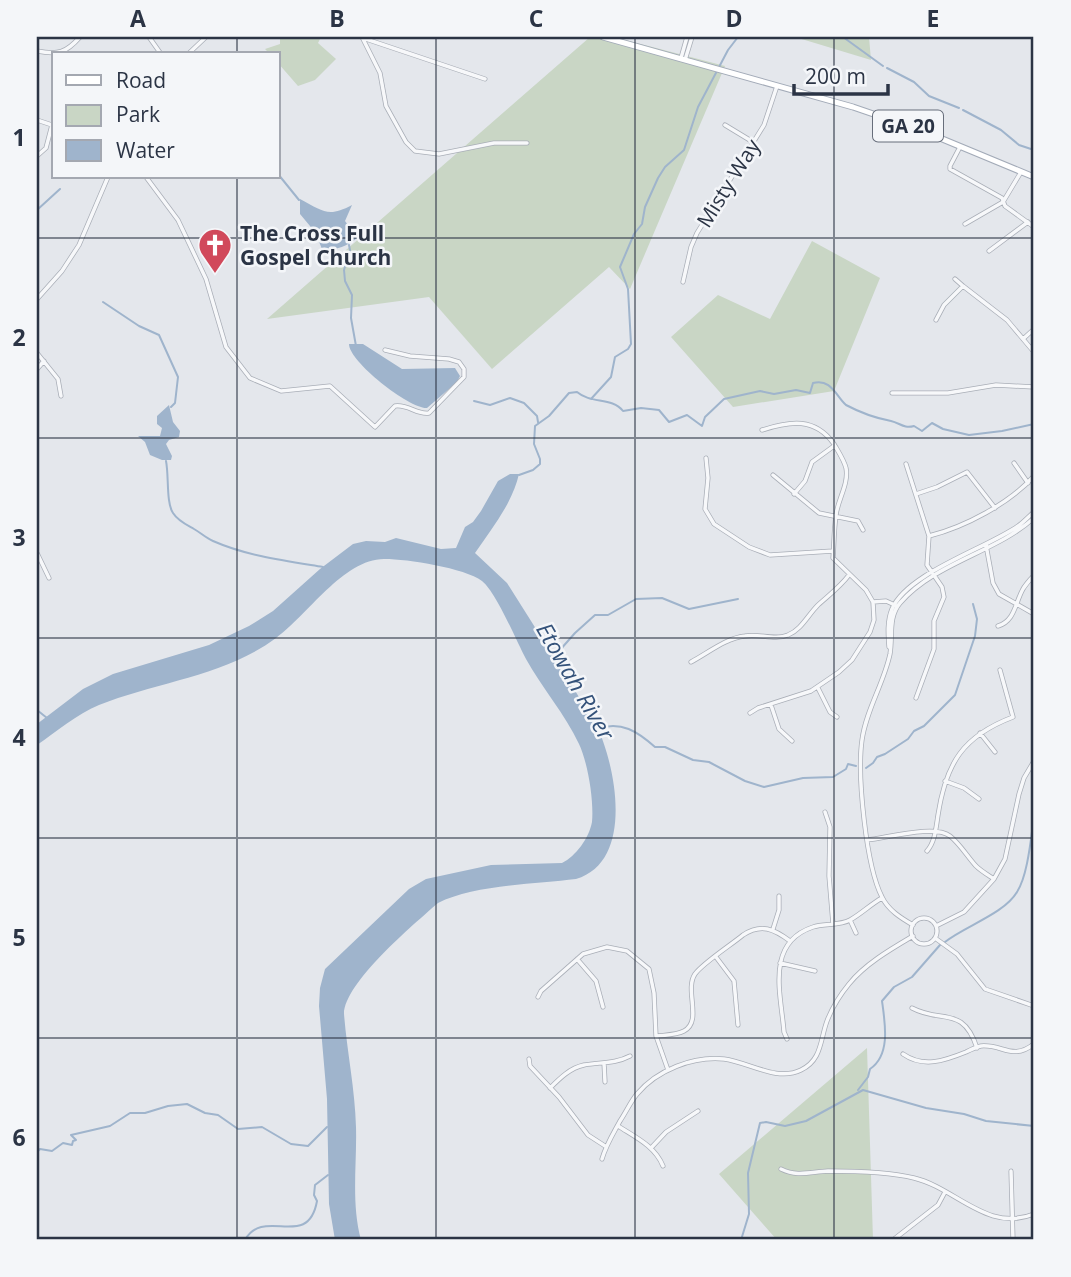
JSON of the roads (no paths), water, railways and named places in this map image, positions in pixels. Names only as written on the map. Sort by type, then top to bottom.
[{"type":"main road","name":"GA 20","points":[[603,37],[853,107],[923,131],[1034,177]]},
{"type":"street","points":[[59,52],[66,51],[80,37]]},
{"type":"street","points":[[149,37],[160,52]]},
{"type":"street","points":[[190,52],[206,37]]},
{"type":"street","points":[[363,37],[485,79]]},
{"type":"street","points":[[363,37],[380,73],[386,106],[406,142],[415,151],[439,154],[494,142],[527,143]]},
{"type":"street","points":[[683,60],[690,37]]},
{"type":"street","name":"Misty Way","points":[[683,282],[697,233],[764,125],[777,86]]},
{"type":"street","points":[[724,125],[753,142]]},
{"type":"street","points":[[37,156],[46,148],[52,128]]},
{"type":"street","points":[[960,147],[950,169],[1002,198],[1003,202],[1034,227]]},
{"type":"street","points":[[965,225],[1003,202],[1021,172]]},
{"type":"street","points":[[37,299],[62,271],[79,245],[108,178]]},
{"type":"street","points":[[147,178],[178,220],[206,279],[226,347],[249,377],[281,391],[330,386],[375,427],[396,406],[408,407],[422,414],[429,413],[461,383],[465,373],[462,365],[454,360],[408,356],[384,350]]},
{"type":"street","points":[[989,251],[1028,222]]},
{"type":"street","points":[[955,279],[1007,320],[1034,352]]},
{"type":"street","points":[[936,320],[944,305],[963,286]]},
{"type":"street","points":[[1023,339],[1034,329]]},
{"type":"street","points":[[37,354],[60,384],[61,396]]},
{"type":"street","points":[[37,369],[44,361]]},
{"type":"street","points":[[892,393],[948,393],[996,385],[1034,387]]},
{"type":"street","points":[[750,713],[817,687],[845,666],[864,641],[874,620],[873,602],[866,590],[833,558],[839,498],[846,485],[846,468],[835,446],[821,430],[802,422],[784,423],[762,430]]},
{"type":"street","points":[[794,494],[804,481],[812,462],[835,446]]},
{"type":"street","points":[[706,458],[708,478],[705,509],[714,524],[749,547],[770,555],[833,551]]},
{"type":"street","points":[[1014,463],[1028,483]]},
{"type":"street","points":[[906,464],[929,536],[927,565],[944,597],[934,621],[934,649],[916,698]]},
{"type":"street","points":[[916,494],[967,472],[995,508]]},
{"type":"street","points":[[773,475],[819,513],[858,521],[863,530]]},
{"type":"street","points":[[929,536],[995,508],[1034,476]]},
{"type":"street","points":[[914,925],[888,907],[874,877],[867,840],[860,769],[862,739],[890,656],[888,621],[905,592],[1017,526],[1034,512]]},
{"type":"street","points":[[986,545],[1020,530],[1034,518]]},
{"type":"street","points":[[986,545],[993,583],[999,594],[1034,614]]},
{"type":"street","points":[[37,553],[49,578]]},
{"type":"street","points":[[691,662],[735,638],[747,635],[779,638],[787,636],[796,631],[849,575]]},
{"type":"street","points":[[998,626],[1006,624],[1012,618],[1024,586],[1034,575]]},
{"type":"street","points":[[873,602],[886,601],[896,605]]},
{"type":"street","points":[[927,851],[935,830],[945,781],[957,755],[993,724],[1013,717],[1000,670]]},
{"type":"street","points":[[817,687],[830,712],[837,717]]},
{"type":"street","points":[[770,704],[779,729],[792,741]]},
{"type":"street","points":[[981,733],[995,752]]},
{"type":"street","points":[[936,926],[964,912],[994,879],[1006,859],[1019,794],[1034,761]]},
{"type":"street","points":[[945,781],[964,788],[979,799]]},
{"type":"street","points":[[825,812],[830,827],[828,876],[832,924]]},
{"type":"street","points":[[867,840],[935,830],[950,836],[978,867],[994,879]]},
{"type":"street","points":[[773,929],[779,910],[779,896]]},
{"type":"street","points":[[787,1039],[784,1032],[780,963],[790,941],[798,933],[815,926],[850,920],[882,898]]},
{"type":"street","points":[[923,918],[931,920],[936,926],[935,938],[929,943],[922,944],[913,936],[914,925],[923,918]]},
{"type":"street","points":[[850,920],[856,933]]},
{"type":"street","points":[[656,1036],[682,1033],[688,1028],[693,1020],[690,987],[695,974],[751,930],[773,929],[790,941]]},
{"type":"street","points":[[602,1159],[605,1146],[636,1095],[654,1077],[668,1070],[701,1060],[723,1059],[784,1075],[800,1071],[813,1062],[819,1054],[835,1003],[850,982],[913,936]]},
{"type":"street","points":[[935,938],[957,954],[985,989],[1034,1006]]},
{"type":"street","points":[[538,997],[541,991],[583,954],[607,947],[627,951],[643,963],[653,981],[656,1036],[668,1070]]},
{"type":"street","points":[[716,957],[734,981],[738,1026]]},
{"type":"street","points":[[577,959],[596,981],[603,1007]]},
{"type":"street","points":[[780,963],[816,971]]},
{"type":"street","points":[[912,1008],[922,1014],[945,1015],[957,1019],[966,1025],[977,1048]]},
{"type":"street","points":[[902,1054],[923,1063],[941,1061],[977,1048],[992,1047],[1013,1053],[1024,1051],[1034,1044]]},
{"type":"street","points":[[550,1088],[565,1074],[581,1065],[620,1061],[630,1056]]},
{"type":"street","points":[[529,1059],[530,1066],[588,1135],[605,1146]]},
{"type":"street","points":[[604,1063],[605,1082]]},
{"type":"street","points":[[651,1148],[666,1132],[698,1111]]},
{"type":"street","points":[[618,1126],[651,1148],[660,1157],[663,1166]]},
{"type":"street","points":[[781,1169],[793,1175],[828,1171],[901,1175],[925,1181],[979,1212],[998,1218],[1013,1219],[1034,1214]]},
{"type":"street","points":[[1012,1171],[1013,1240]]},
{"type":"street","points":[[893,1240],[937,1205],[945,1192]]},
{"type":"water","points":[[300,199],[331,212],[352,205],[345,221],[348,225],[362,229],[362,234],[344,246],[322,249],[315,232],[300,214]]},
{"type":"water","points":[[349,344],[363,344],[402,369],[455,368],[460,376],[457,382],[427,408],[419,406],[395,393],[369,372],[359,362]]},
{"type":"water","points":[[169,405],[173,422],[180,431],[179,437],[166,444],[172,456],[171,460],[162,460],[150,455],[145,442],[138,436],[160,436],[162,428],[157,424],[157,416]]},
{"type":"water","name":"Etowah River","points":[[510,474],[519,474],[512,495],[475,553],[507,583],[596,724],[610,763],[614,787],[614,833],[607,853],[595,869],[576,879],[486,889],[438,903],[382,955],[355,987],[347,1001],[344,1014],[355,1113],[355,1198],[361,1240],[335,1240],[329,1204],[327,1099],[319,1006],[325,969],[409,889],[426,879],[491,865],[562,863],[572,856],[581,846],[592,822],[588,771],[573,733],[532,670],[499,606],[482,581],[450,568],[385,559],[370,561],[355,568],[327,590],[276,638],[235,661],[99,705],[37,745],[37,724],[83,689],[113,674],[209,645],[249,626],[273,611],[353,544],[366,541],[385,542],[396,538],[441,549],[456,548],[465,527],[473,522],[481,511],[498,481]]},
{"type":"waterway","points":[[591,399],[611,377],[615,357],[631,344],[628,289],[620,267],[634,234],[642,224],[645,207],[658,178],[665,167],[684,150],[698,107],[728,50],[738,37]]},
{"type":"waterway","points":[[843,37],[883,66]]},
{"type":"waterway","points":[[887,68],[914,82],[929,96],[959,108]]},
{"type":"waterway","points":[[963,110],[1001,130],[1019,145],[1034,150]]},
{"type":"waterway","points":[[280,176],[299,200]]},
{"type":"waterway","points":[[37,210],[60,189]]},
{"type":"waterway","points":[[349,245],[344,270],[345,281],[352,295],[351,318],[356,346]]},
{"type":"waterway","points":[[103,302],[139,326],[159,335],[178,377],[175,403],[171,407]]},
{"type":"waterway","points":[[519,475],[540,464],[534,444],[535,426],[549,416],[569,393],[577,392],[613,404],[623,411],[641,408],[659,410],[669,422],[687,415],[702,426],[705,417],[724,399],[760,391],[774,394],[796,390],[810,393],[813,383],[819,382],[829,385],[846,405],[852,408],[905,426],[914,426],[922,431],[932,423],[943,429],[969,435],[1034,424]]},
{"type":"waterway","points":[[474,401],[490,405],[510,398],[524,403],[537,416],[538,422]]},
{"type":"waterway","points":[[166,461],[171,508],[175,516],[183,522],[210,540],[239,551],[323,567]]},
{"type":"waterway","points":[[552,659],[595,615],[608,615],[636,599],[662,598],[689,609],[738,599]]},
{"type":"waterway","points":[[866,768],[877,757],[924,726],[955,695],[975,636],[977,619],[973,604]]},
{"type":"waterway","points":[[37,690],[37,697]]},
{"type":"waterway","points":[[37,710],[47,718]]},
{"type":"waterway","points":[[597,729],[614,726],[629,729],[655,747],[665,747],[693,760],[709,762],[745,781],[764,787],[803,778],[833,777],[846,769],[848,764],[856,766]]},
{"type":"waterway","points":[[945,942],[1003,907],[1017,892],[1026,866],[1034,817]]},
{"type":"waterway","points":[[858,1090],[868,1077],[870,1069],[877,1063],[884,1047],[882,1001],[894,987],[912,977],[940,945]]},
{"type":"waterway","points":[[741,1240],[749,1214],[748,1173],[760,1123],[785,1126],[806,1121],[863,1090],[986,1121],[1034,1126]]},
{"type":"waterway","points":[[37,1152],[40,1149],[52,1151],[63,1143],[72,1145],[76,1140],[71,1135],[110,1126],[130,1113],[145,1113],[187,1104],[205,1113],[218,1115],[238,1129],[262,1127],[291,1144],[308,1146],[327,1127]]},
{"type":"waterway","points":[[245,1240],[253,1231],[263,1227],[305,1223],[312,1216],[317,1201],[314,1195],[315,1185],[328,1175]]},
{"type":"place","name":"The Cross Full Gospel Church","points":[[215,275]]}]
